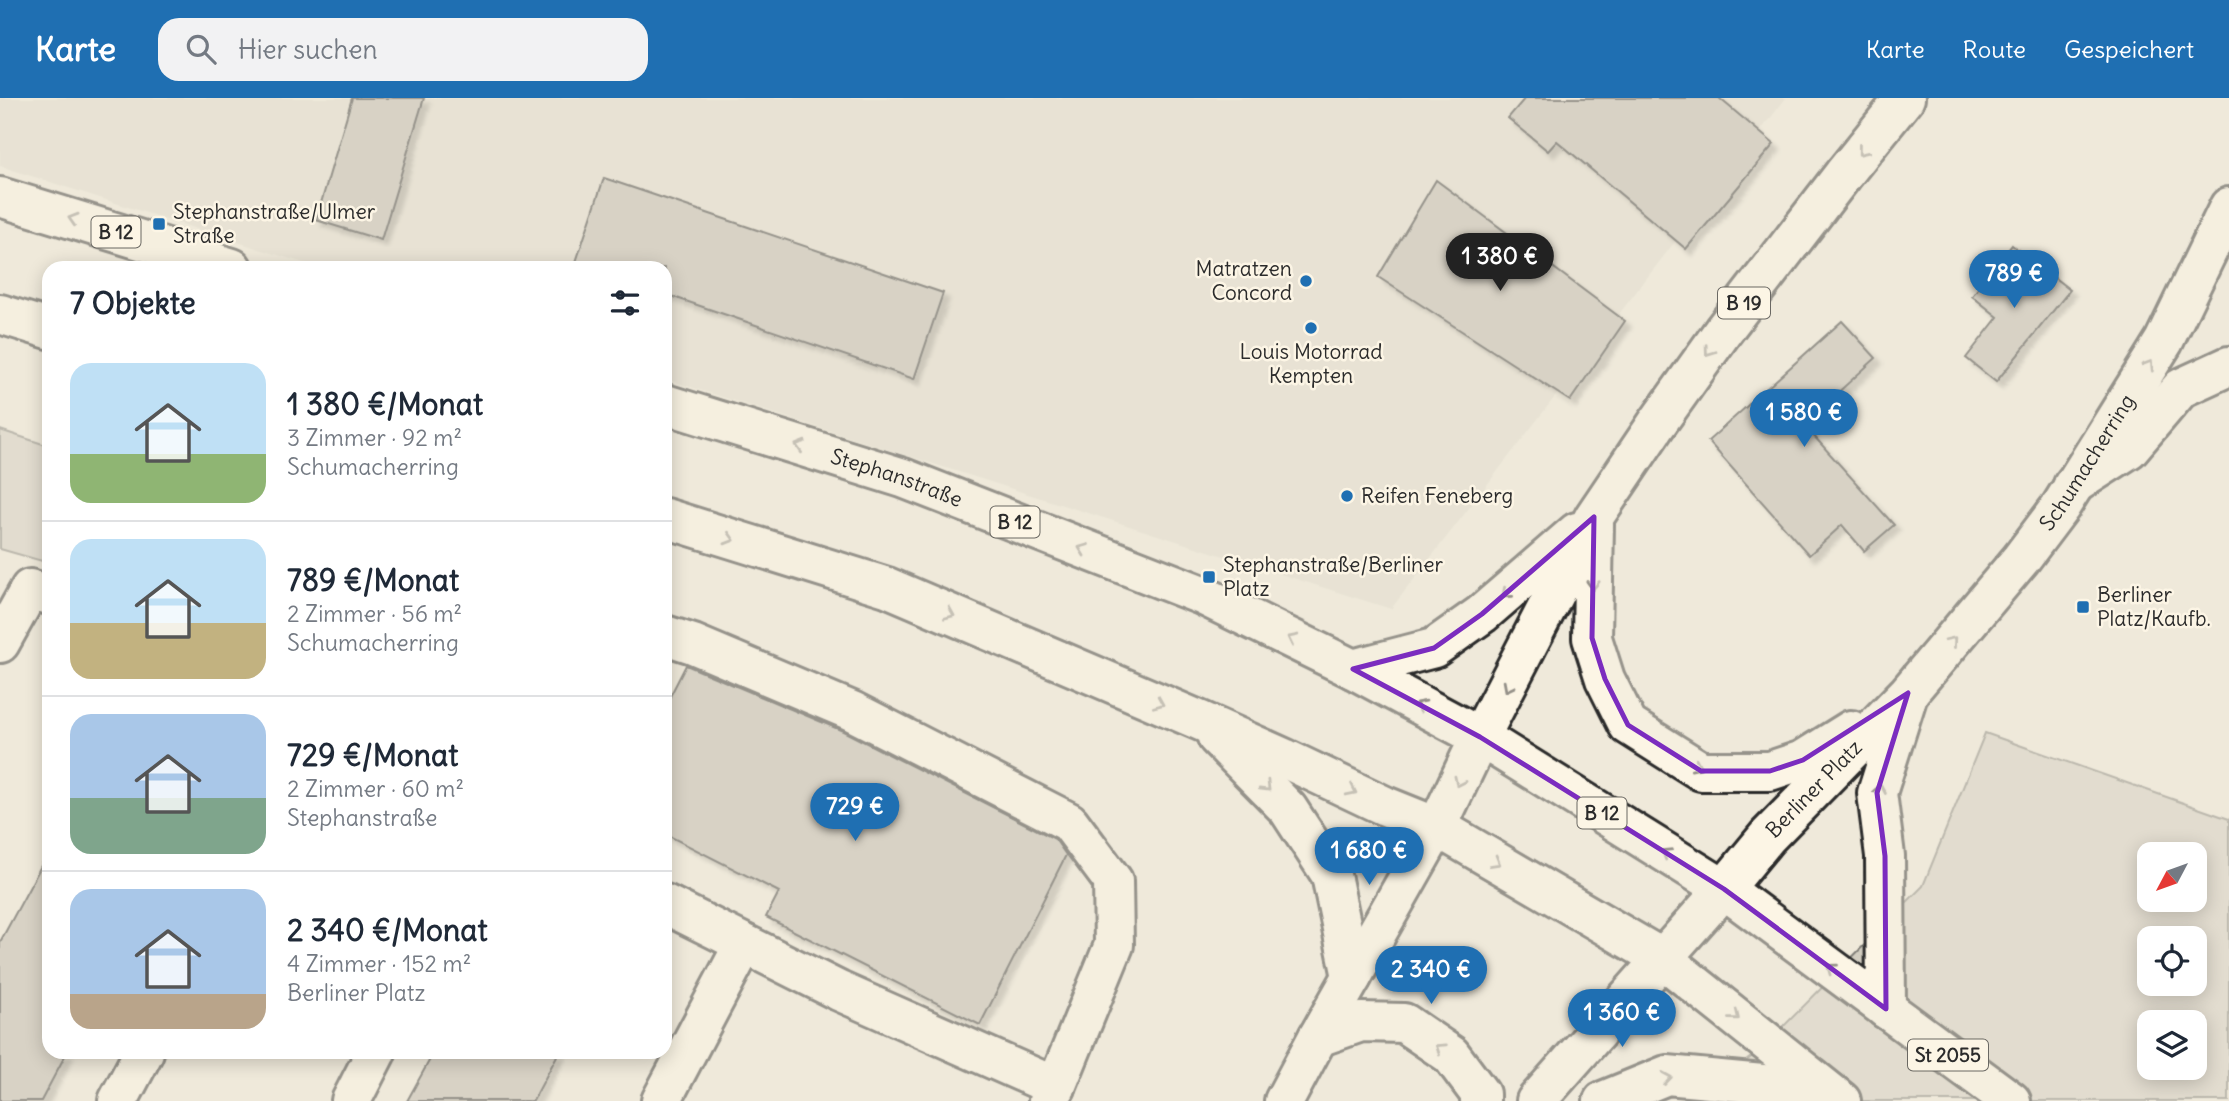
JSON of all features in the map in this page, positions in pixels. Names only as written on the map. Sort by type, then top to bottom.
[{"type":"main road","name":"B 19","points":[[1284,1101],[1437,827],[1480,737],[1594,517],[1723,331],[1905,98]]},
{"type":"main road","name":"B 12","points":[[0,197],[209,261]]},
{"type":"main road","name":"Schumacherring","points":[[1908,693],[2021,559],[2061,506],[2164,341],[2229,207]]},
{"type":"main road","points":[[0,314],[42,327]]},
{"type":"main road","points":[[2073,485],[2129,449],[2181,388],[2229,366]]},
{"type":"main road","name":"Stephanstraße","points":[[672,406],[903,478],[1202,595],[1353,669]]},
{"type":"main road","points":[[1353,669],[1434,648],[1482,614],[1594,517]]},
{"type":"main road","points":[[1594,517],[1592,638],[1605,679],[1628,725],[1701,771],[1770,771],[1803,760],[1908,693]]},
{"type":"main road","points":[[672,521],[887,587],[1201,721],[1385,807],[1437,827],[1663,959],[1833,1095]]},
{"type":"main road","points":[[0,643],[30,589],[42,593]]},
{"type":"main road","points":[[672,637],[852,711],[1069,822],[1113,881],[1114,945],[1052,1094],[672,908]]},
{"type":"main road","name":"B 12","points":[[1353,669],[1480,737],[1724,889]]},
{"type":"main road","points":[[1886,1009],[1885,856],[1877,793],[1908,693]]},
{"type":"main road","name":"Berliner Platz","points":[[1536,1101],[1767,837],[1908,693]]},
{"type":"main road","points":[[1201,721],[1288,809],[1331,875],[1352,977]]},
{"type":"main road","points":[[1724,889],[1886,1009]]},
{"type":"main road","points":[[661,1101],[744,944]]},
{"type":"main road","name":"St 2055","points":[[1886,1009],[2011,1101]]},
{"type":"main road","points":[[1318,1037],[1361,1022],[1404,1023],[1451,1055],[1480,1094],[1480,1101]]},
{"type":"main road","points":[[118,1101],[140,1059]]},
{"type":"main road","points":[[351,1101],[372,1059]]},
{"type":"main road","points":[[1603,1101],[1667,1075],[1833,1095]]},
{"type":"highlighted area","points":[[1594,517],[1592,638],[1605,679],[1628,725],[1701,771],[1770,771],[1803,760],[1908,693],[1877,793],[1885,856],[1886,1009],[1724,889],[1480,737],[1353,669],[1434,648],[1482,614]]},
{"type":"shaded area","points":[[0,98],[1786,98],[1391,609],[672,381],[672,261],[297,261],[0,166]]},
{"type":"shaded area","points":[[0,430],[42,444],[42,561],[0,549]]},
{"type":"shaded area","points":[[1985,733],[2229,819],[2229,1101],[1695,1101],[1760,1050],[1923,886]]},
{"type":"building","points":[[352,98],[424,98],[381,240],[316,220]]},
{"type":"building","points":[[1525,98],[1719,98],[1774,144],[1686,249],[1557,141],[1548,151],[1508,118]]},
{"type":"building","points":[[604,178],[943,293],[914,379],[672,296],[672,261],[576,261]]},
{"type":"building","points":[[1436,180],[1625,321],[1570,401],[1378,277]]},
{"type":"building","points":[[2012,245],[2070,290],[1996,382],[1966,358],[1998,317],[1972,296]]},
{"type":"building","points":[[1842,321],[1876,358],[1803,424],[1894,525],[1864,551],[1842,525],[1809,555],[1708,441]]},
{"type":"building","points":[[686,665],[843,731],[1055,839],[1066,855],[980,1025],[766,917],[779,892],[672,838],[672,692]]},
{"type":"building","points":[[42,864],[42,1059],[63,1059],[41,1101],[0,1101],[0,942]]},
{"type":"building","points":[[430,1059],[555,1059],[533,1101],[407,1101]]},
{"type":"place","name":"Stephanstraße/Ulmer Straße","points":[[159,224]]},
{"type":"place","name":"Matratzen Concord","points":[[1306,281]]},
{"type":"place","name":"Louis Motorrad Kempten","points":[[1311,328]]},
{"type":"place","name":"Reifen Feneberg","points":[[1347,496]]},
{"type":"place","name":"Stephanstraße/Berliner Platz","points":[[1209,577]]},
{"type":"place","name":"Berliner Platz/Kaufb.","points":[[2083,607]]}]
